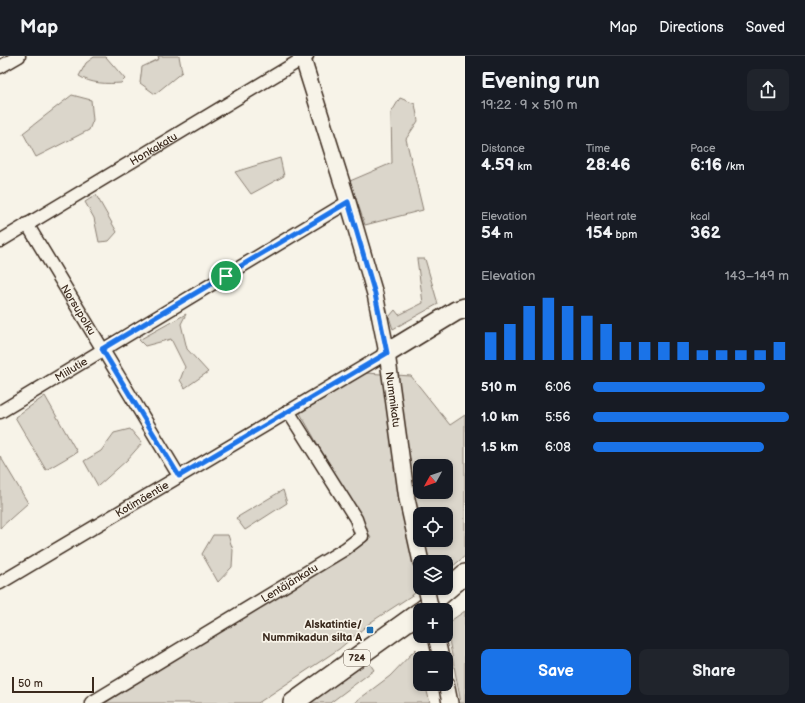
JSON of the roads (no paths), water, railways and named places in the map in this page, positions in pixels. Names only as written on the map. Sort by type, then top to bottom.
[{"type":"main road","points":[[387,353],[456,311],[465,308]]},
{"type":"main road","points":[[431,603],[465,574]]},
{"type":"main road","name":"724","points":[[293,703],[413,617]]},
{"type":"street","points":[[0,68],[19,56]]},
{"type":"street","name":"Nummikatu","points":[[304,57],[375,294],[387,353],[407,499],[419,555]]},
{"type":"street","name":"Honkakatu","points":[[0,241],[304,57]]},
{"type":"street","name":"Miilutie","points":[[0,412],[102,349],[348,202]]},
{"type":"street","name":"Norsupolku","points":[[27,224],[179,476]]},
{"type":"street","name":"Kotimäentie","points":[[0,584],[387,353]]},
{"type":"street","name":"Lentäjänkatu","points":[[90,703],[346,549],[362,536],[356,519],[288,411]]},
{"type":"street","points":[[448,691],[450,703]]},
{"type":"place","name":"Alskatintie/ Nummikadun silta A","points":[[370,630]]}]
